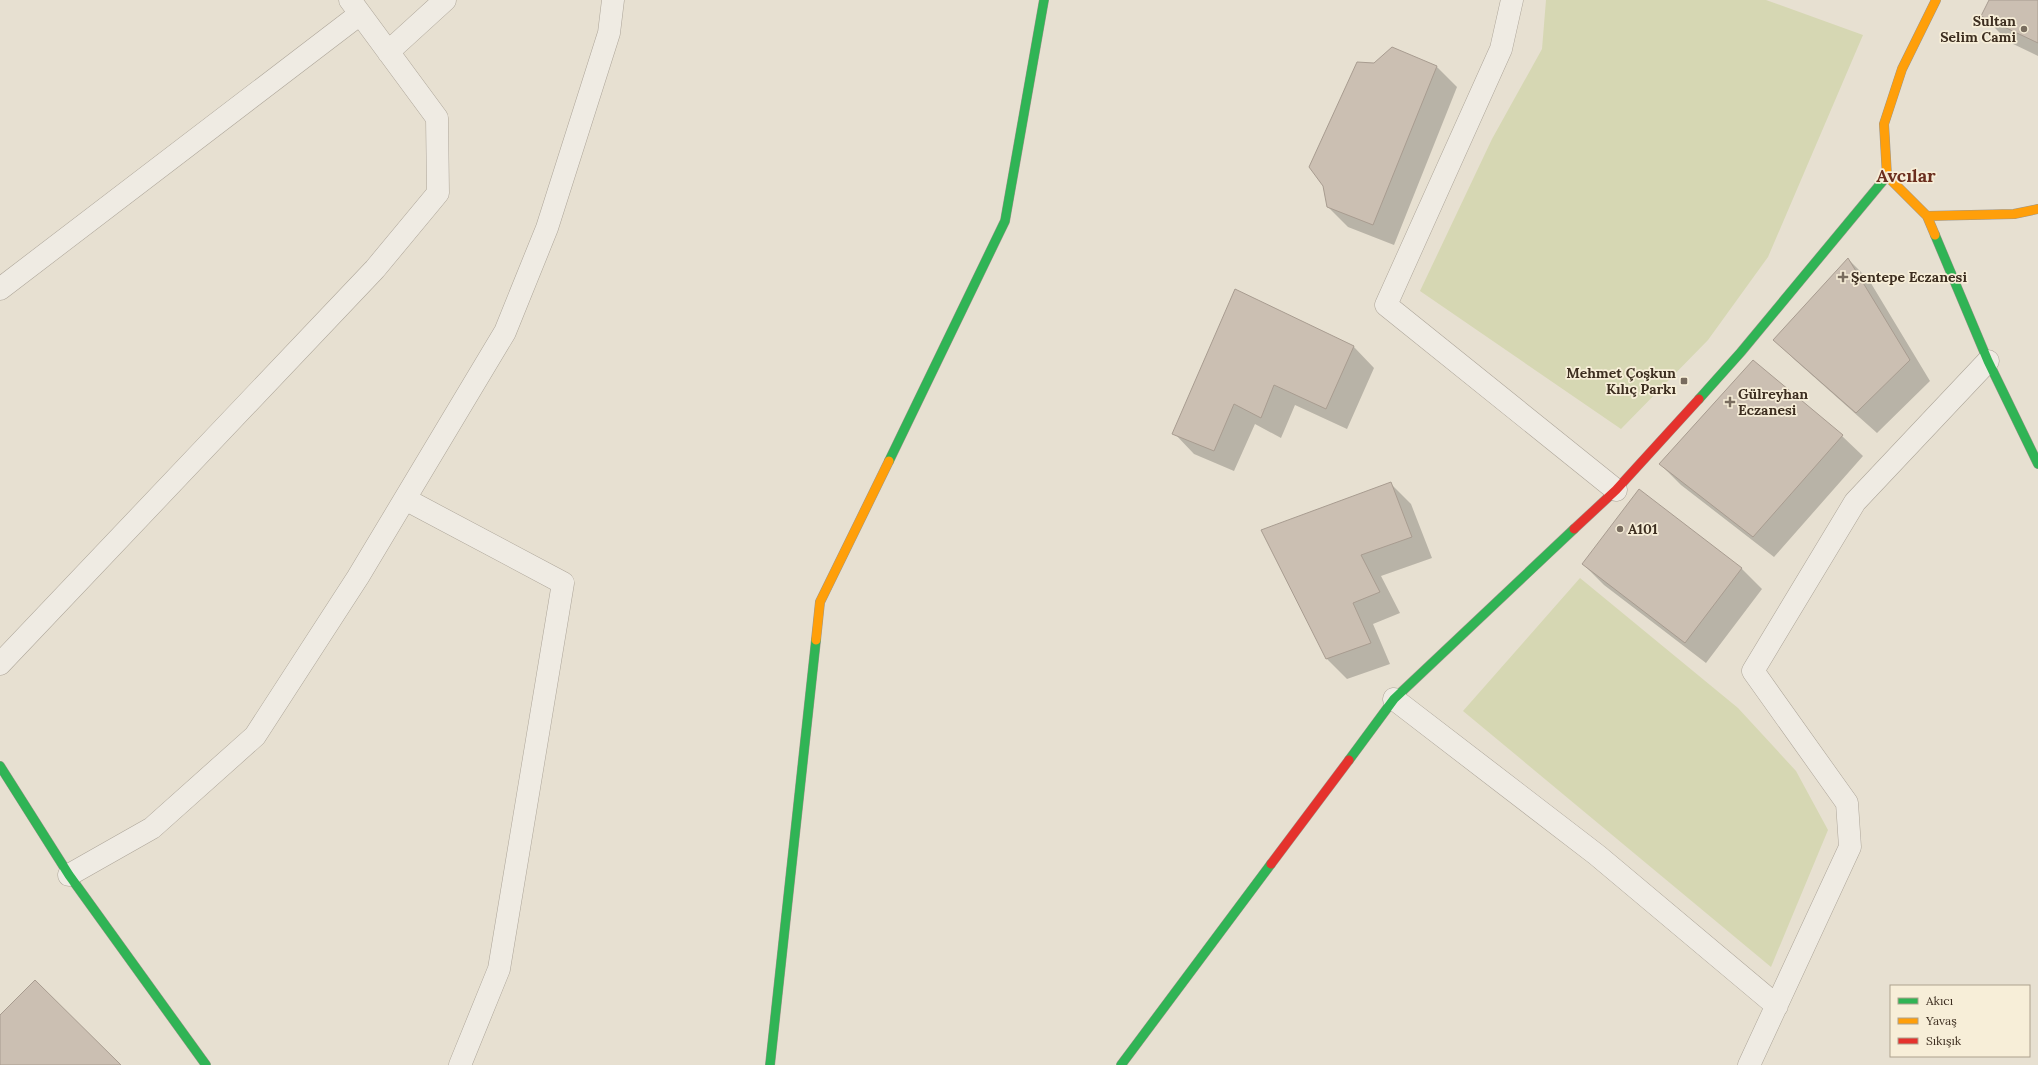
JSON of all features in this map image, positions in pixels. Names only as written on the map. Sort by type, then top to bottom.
[{"type":"street","points":[[388,52],[445,0]]},
{"type":"street","points":[[69,875],[152,828],[255,736],[358,577],[505,332],[547,228],[609,33],[613,0]]},
{"type":"street","points":[[770,1065],[820,602],[1005,220],[1044,0]]},
{"type":"street","points":[[1512,0],[1501,49],[1386,305],[1616,490]]},
{"type":"street","points":[[1936,0],[1902,69],[1884,124],[1887,176],[1927,216],[1988,361],[2038,464]]},
{"type":"street","points":[[0,289],[355,7],[437,118],[438,193],[375,269],[0,664]]},
{"type":"street","points":[[1121,1065],[1394,698],[1616,490],[1741,352],[1887,176]]},
{"type":"street","points":[[1927,216],[2014,214],[2038,209]]},
{"type":"street","points":[[1748,1065],[1777,1006],[1850,847],[1847,803],[1753,671],[1855,502],[1988,361]]},
{"type":"street","points":[[405,499],[563,584],[499,969],[460,1065]]},
{"type":"street","points":[[1394,698],[1597,856],[1777,1006]]},
{"type":"street","points":[[0,766],[69,875],[206,1065]]},
{"type":"green space","points":[[1546,0],[1766,0],[1863,35],[1768,257],[1708,340],[1621,429],[1420,291],[1492,139],[1542,49]]},
{"type":"green space","points":[[1580,578],[1738,708],[1796,771],[1828,830],[1771,967],[1463,711]]},
{"type":"building","name":"Sultan Selim Cami","points":[[1989,0],[2038,0],[2038,43],[1981,16]]},
{"type":"building","points":[[1392,47],[1437,66],[1373,225],[1327,207],[1323,186],[1309,167],[1357,62],[1374,63]]},
{"type":"building","points":[[1848,258],[1910,360],[1856,413],[1773,340]]},
{"type":"building","points":[[1235,289],[1354,346],[1326,409],[1274,385],[1261,418],[1234,404],[1214,451],[1172,434]]},
{"type":"building","points":[[1753,360],[1843,435],[1753,537],[1659,464]]},
{"type":"building","points":[[1391,482],[1412,537],[1361,555],[1380,592],[1353,603],[1371,643],[1326,659],[1261,530]]},
{"type":"building","points":[[1639,489],[1742,568],[1685,643],[1582,564]]},
{"type":"building","points":[[35,980],[121,1065],[0,1065],[0,1015]]},
{"type":"traffic: fast","points":[[889,461],[1005,221],[1044,0]]},
{"type":"traffic: fast","points":[[1699,399],[1741,352],[1887,176]]},
{"type":"traffic: fast","points":[[1935,235],[1988,361],[2038,464]]},
{"type":"traffic: fast","points":[[1349,760],[1394,699],[1574,529]]},
{"type":"traffic: fast","points":[[770,1065],[816,640]]},
{"type":"traffic: fast","points":[[0,766],[69,875],[206,1065]]},
{"type":"traffic: fast","points":[[1121,1065],[1271,864]]},
{"type":"traffic: slow","points":[[1935,235],[1927,216],[1887,176],[1884,124],[1902,69],[1936,0]]},
{"type":"traffic: slow","points":[[1927,216],[2014,214],[2038,209]]},
{"type":"traffic: slow","points":[[816,640],[820,602],[889,461]]},
{"type":"traffic: jam","points":[[1574,529],[1616,490],[1699,399]]},
{"type":"traffic: jam","points":[[1271,864],[1349,760]]},
{"type":"place","name":"Sultan Selim Cami","points":[[2024,29]]},
{"type":"place","name":"Şentepe Eczanesi","points":[[1843,277]]},
{"type":"place","name":"Mehmet Çoşkun Kılıç Parkı","points":[[1684,381]]},
{"type":"place","name":"Gülreyhan Eczanesi","points":[[1730,402]]},
{"type":"place","name":"A101","points":[[1620,529]]},
{"type":"district","name":"Avcılar","points":[[1906,175]]}]
